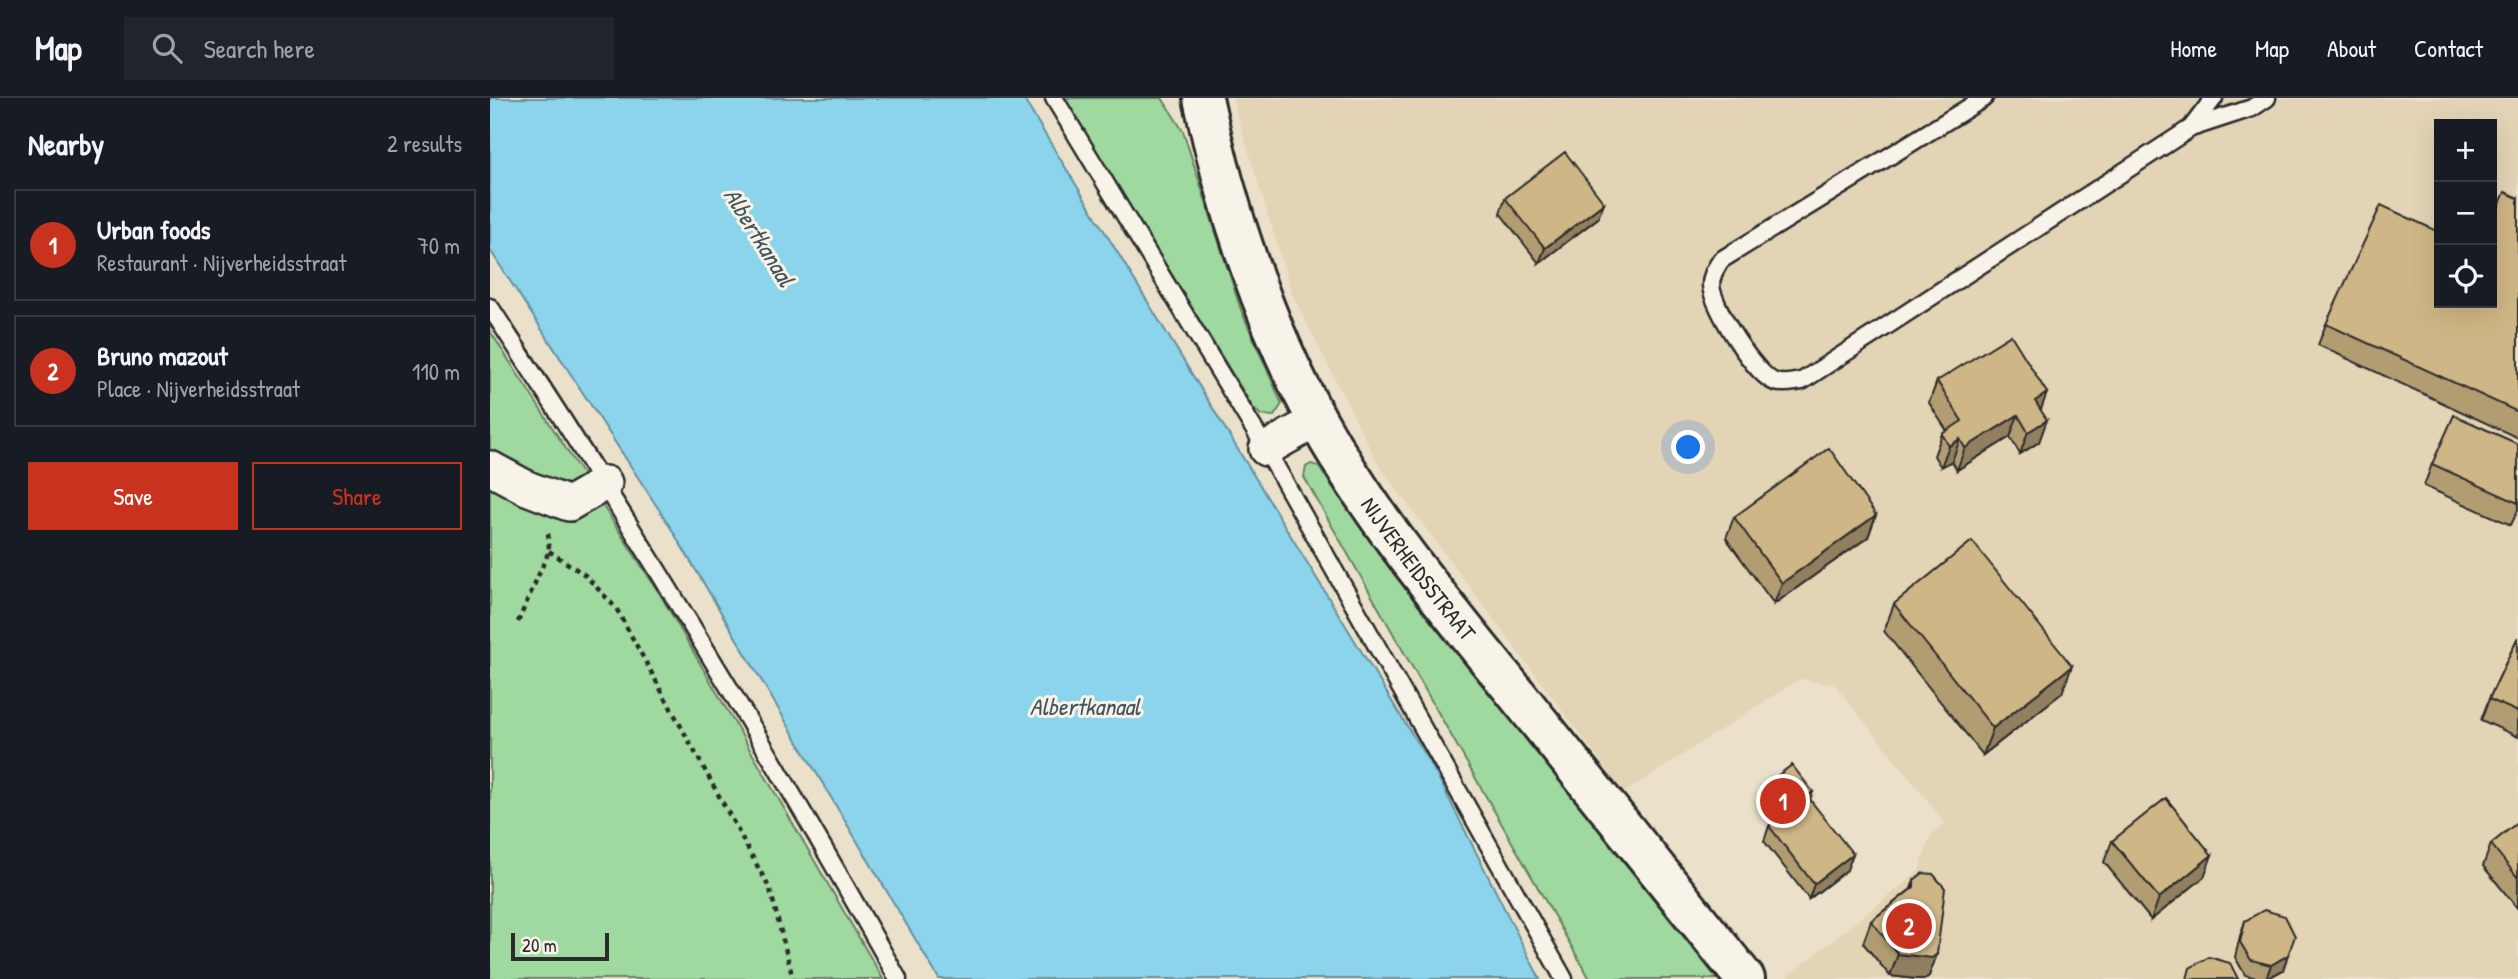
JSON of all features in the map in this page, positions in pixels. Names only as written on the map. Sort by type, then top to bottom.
[{"type":"street","name":"NIJVERHEIDSSTRAAT","points":[[1203,98],[1238,228],[1278,335],[1317,420],[1368,503],[1427,583],[1745,979]]},
{"type":"street","points":[[1265,449],[1317,420]]},
{"type":"street","points":[[490,468],[548,497],[569,504],[605,484]]},
{"type":"lane","points":[[1054,98],[1265,449],[1564,979]]},
{"type":"lane","points":[[1984,98],[1721,260],[1713,272],[1715,303],[1759,372],[1775,382],[1802,381],[2191,128],[2252,108],[2267,98]]},
{"type":"lane","points":[[2191,128],[2214,98]]},
{"type":"lane","points":[[490,307],[605,484],[815,831],[898,979]]},
{"type":"path","points":[[517,622],[549,551],[548,497]]},
{"type":"path","points":[[549,551],[585,575],[616,608],[769,889],[793,979]]},
{"type":"shaded area","points":[[1232,98],[2518,98],[2518,979],[1784,979],[1919,871],[1931,835],[1945,823],[1835,685],[1799,679],[1624,793],[1379,466],[1292,294]]},
{"type":"green space","points":[[1064,98],[1162,98],[1183,131],[1241,310],[1282,404],[1274,416],[1261,415],[1254,409]]},
{"type":"green space","points":[[490,331],[661,596],[883,979],[490,979]]},
{"type":"green space","points":[[1311,464],[1318,466],[1382,558],[1717,979],[1590,979],[1304,477],[1306,467]]},
{"type":"water","name":"Albertkanaal","points":[[490,98],[1023,98],[1437,775],[1540,979],[939,979],[669,525],[490,250]]},
{"type":"building","points":[[1565,152],[1604,203],[1545,248],[1505,198]]},
{"type":"building","points":[[2505,192],[2518,198],[2518,412],[2326,324],[2381,205],[2434,230],[2434,308],[2497,308],[2497,210]]},
{"type":"building","points":[[2011,335],[2047,393],[2035,401],[2047,420],[2028,432],[2018,415],[1965,448],[1960,439],[1949,446],[1942,434],[1962,421],[1937,381]]},
{"type":"building","points":[[2454,415],[2518,444],[2518,503],[2432,464]]},
{"type":"building","points":[[1829,448],[1876,515],[1782,583],[1734,517]]},
{"type":"building","points":[[1972,541],[2072,666],[1993,728],[1894,604]]},
{"type":"building","points":[[2518,637],[2518,712],[2489,699]]},
{"type":"building","points":[[1792,765],[1813,792],[1807,796],[1853,854],[1814,884],[1769,826],[1786,812],[1765,785]]},
{"type":"building","points":[[2166,798],[2212,855],[2159,898],[2112,841]]},
{"type":"building","points":[[2518,822],[2518,878],[2491,844]]},
{"type":"building","points":[[1923,873],[1933,874],[1945,888],[1937,954],[1932,958],[1898,954],[1871,921],[1914,887],[1914,880]]},
{"type":"building","points":[[2264,910],[2285,916],[2295,936],[2288,955],[2271,965],[2251,960],[2240,942],[2245,921]]},
{"type":"building","points":[[2209,957],[2230,963],[2238,979],[2187,979],[2190,968]]},
{"type":"place","name":"Urban foods","points":[[1783,801]]},
{"type":"place","name":"Bruno mazout","points":[[1909,926]]}]
